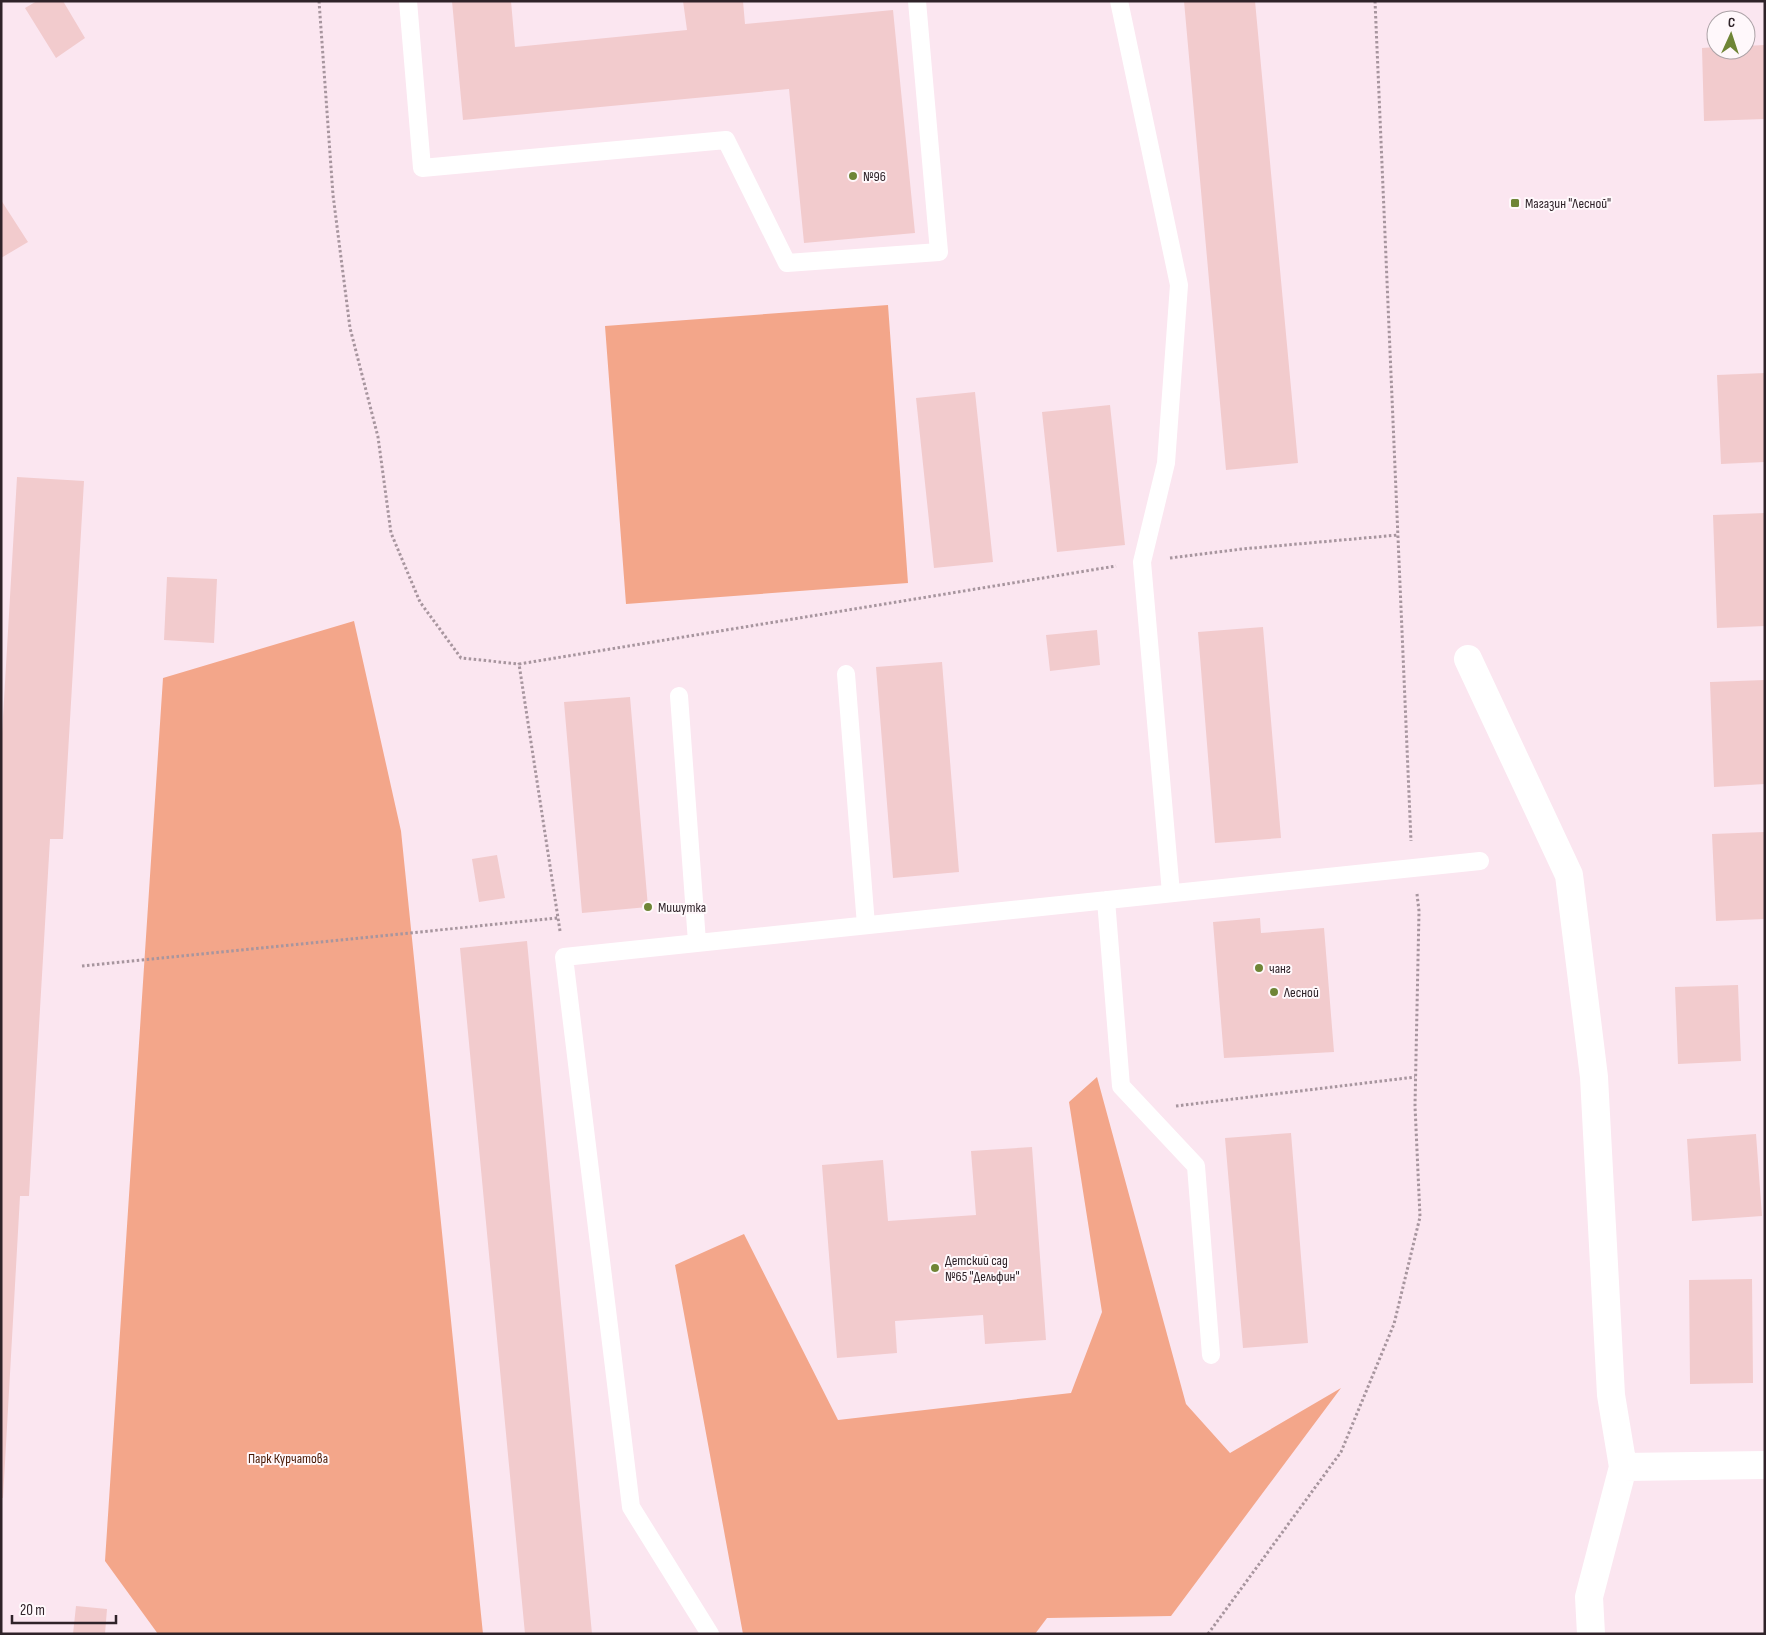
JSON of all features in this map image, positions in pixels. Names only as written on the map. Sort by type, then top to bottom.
[{"type":"street","points":[[1468,659],[1569,875],[1594,1077],[1611,1395],[1623,1467],[1589,1597],[1591,1634]]},
{"type":"street","points":[[1623,1467],[1765,1464]]},
{"type":"lane","points":[[408,1],[422,168],[726,140],[787,263],[939,252],[917,1]]},
{"type":"lane","points":[[1119,1],[1179,286],[1166,463],[1142,562],[1171,893]]},
{"type":"lane","points":[[846,674],[866,925]]},
{"type":"lane","points":[[680,696],[697,942]]},
{"type":"lane","points":[[710,1634],[631,1507],[564,956],[1480,861]]},
{"type":"lane","points":[[1106,900],[1121,1086],[1196,1166],[1211,1355]]},
{"type":"path","points":[[319,1],[333,195],[350,328],[378,438],[392,533],[420,602],[461,658],[519,664],[1142,562],[1242,549],[1398,535]]},
{"type":"path","points":[[1208,1634],[1341,1452],[1394,1324],[1420,1217],[1415,1106],[1419,911],[1410,826],[1375,1]]},
{"type":"path","points":[[519,664],[564,956]]},
{"type":"path","points":[[82,966],[558,918]]},
{"type":"path","points":[[1143,1110],[1416,1076]]},
{"type":"green space","points":[[888,305],[908,583],[626,604],[605,326]]},
{"type":"green space","name":"Парк Курчатова","points":[[354,621],[401,831],[483,1634],[158,1634],[105,1561],[163,678]]},
{"type":"green space","points":[[1097,1077],[1186,1404],[1230,1453],[1341,1388],[1171,1616],[1047,1618],[1035,1634],[743,1634],[675,1265],[744,1234],[838,1420],[1071,1393],[1102,1312],[1069,1102]]},
{"type":"building","points":[[37,1],[63,1],[85,38],[56,58],[25,8]]},
{"type":"building","name":"№96","points":[[452,1],[511,1],[515,47],[687,30],[683,1],[743,1],[745,24],[893,10],[915,233],[804,243],[789,89],[463,120]]},
{"type":"building","points":[[1184,1],[1255,1],[1298,463],[1226,470]]},
{"type":"building","points":[[1756,45],[1764,45],[1765,119],[1704,121],[1702,48],[1706,48],[1706,60],[1756,60]]},
{"type":"building","points":[[1,200],[28,242],[1,258]]},
{"type":"building","points":[[1765,373],[1765,462],[1721,464],[1717,375]]},
{"type":"building","points":[[975,392],[993,562],[934,568],[916,398]]},
{"type":"building","points":[[1110,405],[1125,545],[1057,552],[1042,412]]},
{"type":"building","points":[[17,477],[84,481],[63,839],[50,839],[29,1196],[20,1196],[3,1498],[1,1498],[1,751]]},
{"type":"building","points":[[1765,513],[1765,626],[1717,628],[1713,515]]},
{"type":"building","points":[[167,577],[217,579],[214,643],[164,640]]},
{"type":"building","points":[[1263,627],[1281,838],[1215,843],[1198,632]]},
{"type":"building","points":[[1097,630],[1100,665],[1050,671],[1046,635]]},
{"type":"building","points":[[942,662],[959,872],[893,878],[876,667]]},
{"type":"building","points":[[1765,680],[1765,784],[1714,787],[1710,682]]},
{"type":"building","points":[[630,697],[648,907],[582,913],[564,702]]},
{"type":"building","points":[[1765,832],[1765,919],[1716,921],[1712,834]]},
{"type":"building","points":[[497,855],[505,898],[479,902],[472,859]]},
{"type":"building","name":"Лесной","points":[[1260,918],[1261,933],[1324,928],[1334,1052],[1224,1058],[1213,922]]},
{"type":"building","points":[[527,941],[592,1634],[525,1634],[460,948]]},
{"type":"building","points":[[1738,985],[1741,1061],[1678,1064],[1675,987]]},
{"type":"building","points":[[1291,1133],[1308,1343],[1243,1348],[1225,1138]]},
{"type":"building","points":[[1756,1134],[1762,1216],[1692,1221],[1687,1139]]},
{"type":"building","name":"Детский сад №65 \"Дельфин\"","points":[[1032,1147],[1046,1340],[985,1344],[983,1315],[895,1321],[897,1353],[837,1358],[822,1165],[883,1160],[888,1221],[976,1215],[971,1151]]},
{"type":"building","points":[[1752,1279],[1753,1383],[1690,1384],[1689,1280]]},
{"type":"building","points":[[76,1606],[107,1609],[105,1634],[73,1634]]},
{"type":"place","name":"№96","points":[[853,176]]},
{"type":"place","name":"Магазин \"Лесной\"","points":[[1515,203]]},
{"type":"place","name":"Мишутка","points":[[648,907]]},
{"type":"place","name":"чанг","points":[[1259,968]]},
{"type":"place","name":"Лесной","points":[[1274,992]]},
{"type":"place","name":"Детский сад №65 \"Дельфин\"","points":[[935,1268]]}]
